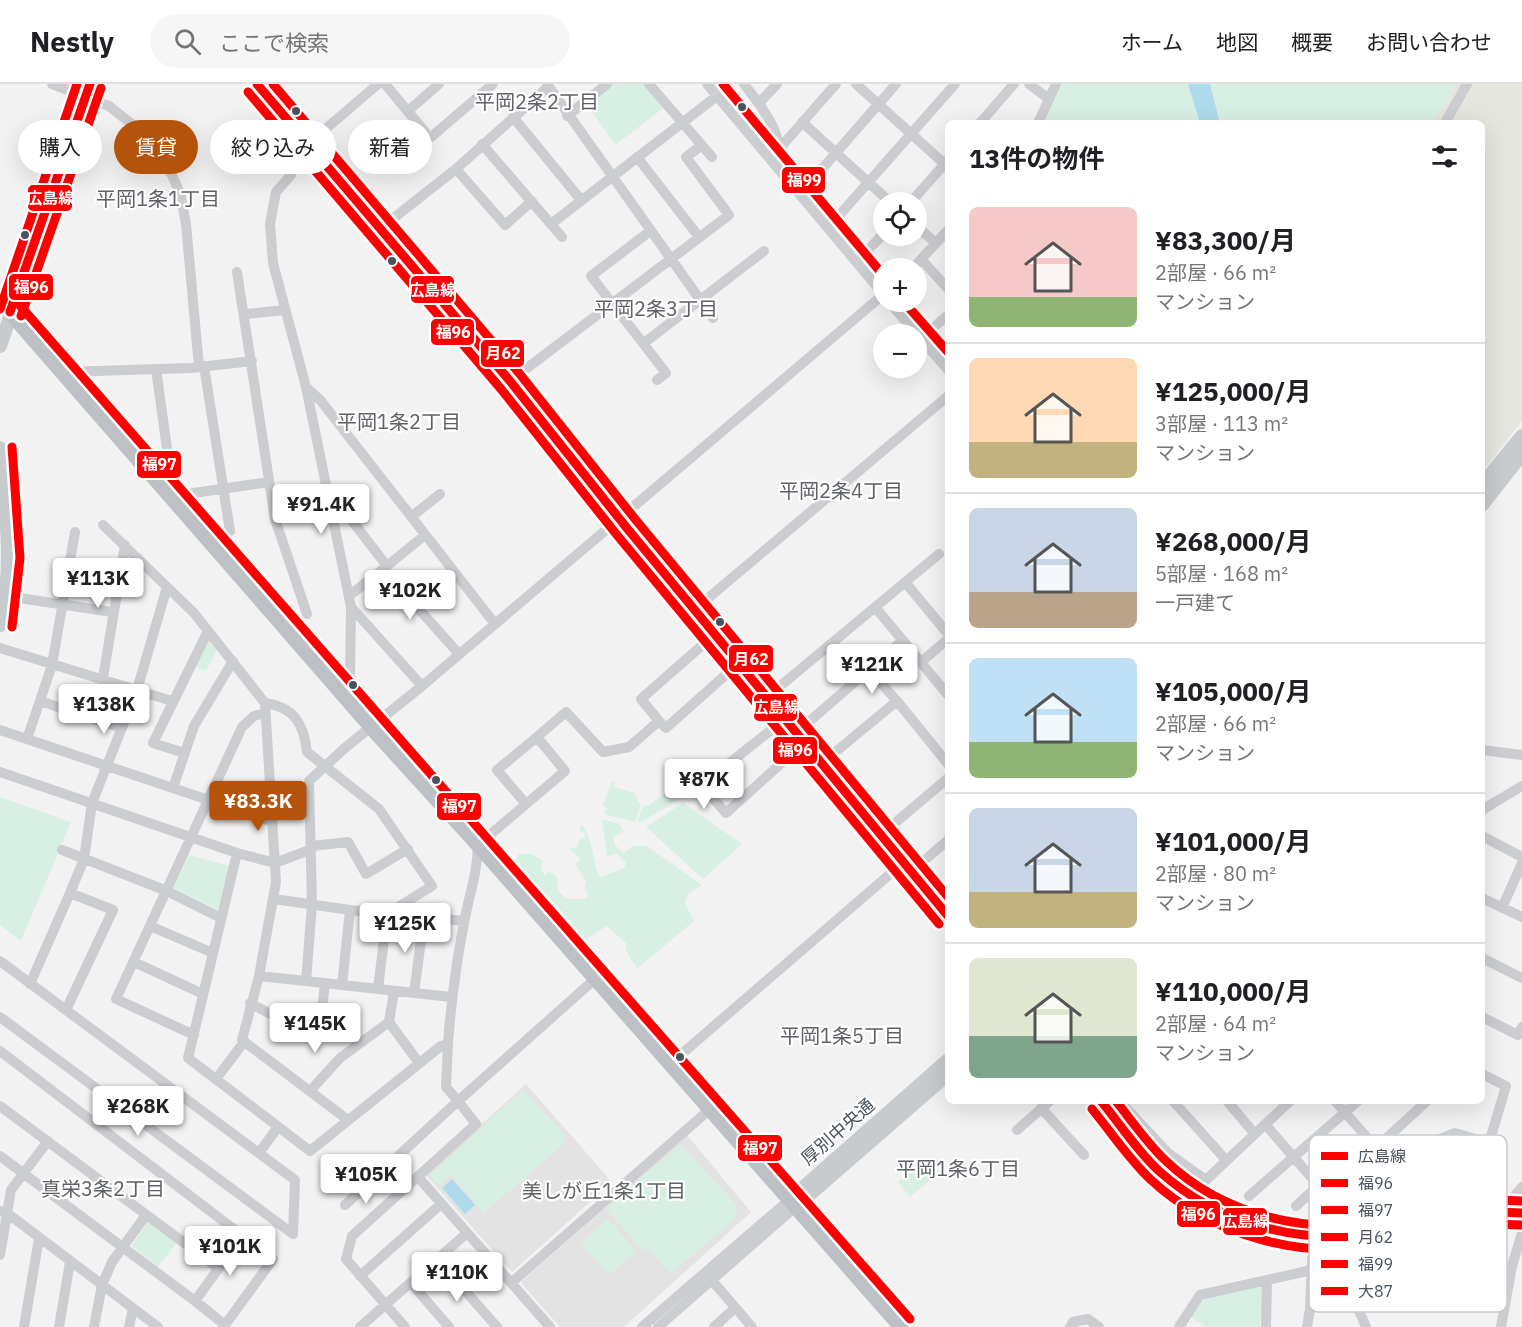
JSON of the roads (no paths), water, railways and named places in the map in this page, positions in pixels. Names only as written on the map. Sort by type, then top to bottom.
[{"type":"highway","points":[[4,309],[64,372],[372,728],[478,845],[901,1327]]},
{"type":"main road","points":[[0,346],[4,309],[83,89]]},
{"type":"main road","points":[[1485,481],[1522,436]]},
{"type":"main road","points":[[0,448],[4,592],[0,625]]},
{"type":"main road","points":[[1485,501],[1522,454]]},
{"type":"main road","name":"厚別中央通","points":[[791,1204],[945,1063]]},
{"type":"main road","name":"厚別中央通","points":[[791,1204],[945,1076]]},
{"type":"street","points":[[52,84],[83,89],[109,105],[133,125],[162,160],[176,183],[186,224],[202,367],[230,531]]},
{"type":"street","points":[[336,121],[378,84]]},
{"type":"street","points":[[385,84],[430,138],[493,84]]},
{"type":"street","points":[[408,111],[439,84]]},
{"type":"street","points":[[649,84],[712,157]]},
{"type":"street","points":[[707,84],[873,282]]},
{"type":"street","points":[[744,84],[771,119],[780,148],[778,169]]},
{"type":"street","points":[[759,103],[777,84]]},
{"type":"street","points":[[780,148],[836,84]]},
{"type":"street","points":[[856,84],[945,162]]},
{"type":"street","points":[[800,194],[896,84]]},
{"type":"street","points":[[828,228],[955,84]]},
{"type":"street","points":[[983,120],[1014,84]]},
{"type":"street","points":[[1029,84],[1049,99]]},
{"type":"street","points":[[1039,120],[1056,84]]},
{"type":"street","points":[[1447,120],[1467,84]]},
{"type":"street","points":[[381,228],[456,169],[548,85],[567,116],[713,318]]},
{"type":"street","points":[[567,116],[603,85]]},
{"type":"street","points":[[264,87],[290,120]]},
{"type":"street","points":[[551,224],[717,96]]},
{"type":"street","points":[[513,117],[581,200]]},
{"type":"street","points":[[802,122],[878,192]]},
{"type":"street","points":[[482,144],[562,237]]},
{"type":"street","points":[[510,381],[729,215],[686,157],[702,145]]},
{"type":"street","points":[[637,157],[699,237]]},
{"type":"street","points":[[920,192],[945,166]]},
{"type":"street","points":[[456,169],[505,225],[532,201]]},
{"type":"street","points":[[292,174],[276,192],[270,224],[270,244],[284,310],[306,387],[350,601],[350,676],[338,689]]},
{"type":"street","points":[[335,174],[510,381],[694,610],[945,912]]},
{"type":"street","points":[[650,231],[591,276],[666,373],[657,380]]},
{"type":"street","points":[[924,258],[945,233]]},
{"type":"street","points":[[927,235],[936,243]]},
{"type":"street","points":[[857,262],[873,245]]},
{"type":"street","points":[[644,343],[764,250]]},
{"type":"street","points":[[927,266],[945,286]]},
{"type":"street","points":[[237,272],[242,311],[246,314],[275,519],[307,614]]},
{"type":"street","points":[[306,981],[312,905],[309,781],[873,303]]},
{"type":"street","points":[[246,314],[284,310]]},
{"type":"street","points":[[898,312],[909,324]]},
{"type":"street","points":[[927,333],[945,318]]},
{"type":"street","points":[[927,345],[945,366]]},
{"type":"street","points":[[64,372],[202,367],[252,362]]},
{"type":"street","points":[[156,369],[169,463],[159,482]]},
{"type":"street","points":[[306,387],[321,401],[495,624]]},
{"type":"street","points":[[694,610],[945,399]]},
{"type":"street","points":[[175,501],[187,494],[269,482]]},
{"type":"street","points":[[411,517],[440,494]]},
{"type":"street","points":[[328,497],[339,504],[385,567],[459,654]]},
{"type":"street","points":[[103,525],[189,607],[233,661],[265,708],[275,863],[274,898],[259,976],[242,1040],[348,1120]]},
{"type":"street","points":[[27,739],[51,665],[75,532]]},
{"type":"street","points":[[350,601],[385,567],[425,535]]},
{"type":"street","points":[[102,678],[125,545]]},
{"type":"street","points":[[766,697],[939,554]]},
{"type":"street","points":[[905,582],[945,630]]},
{"type":"street","points":[[30,984],[84,859],[92,803],[137,690],[167,587]]},
{"type":"street","points":[[4,592],[112,612]]},
{"type":"street","points":[[350,601],[422,686]]},
{"type":"street","points":[[875,607],[945,691]]},
{"type":"street","points":[[184,753],[153,742],[208,631]]},
{"type":"street","points":[[714,634],[641,699],[659,721],[666,728],[739,663]]},
{"type":"street","points":[[796,733],[903,640]]},
{"type":"street","points":[[921,663],[945,642]]},
{"type":"street","points":[[0,648],[172,701]]},
{"type":"street","points":[[173,788],[194,726],[233,661]]},
{"type":"street","points":[[868,669],[945,760]]},
{"type":"street","points":[[40,701],[122,728]]},
{"type":"street","points":[[822,763],[897,701]]},
{"type":"street","points":[[194,1035],[116,999],[242,727],[265,708],[280,705],[294,717],[305,730],[307,752],[379,809],[432,886],[387,914]]},
{"type":"street","points":[[526,804],[497,770],[566,712],[603,752],[629,747],[659,721]]},
{"type":"street","points":[[785,719],[708,780],[706,790],[726,813],[805,742]]},
{"type":"street","points":[[0,730],[108,764],[207,801],[272,821]]},
{"type":"street","points":[[405,1327],[346,1259],[352,1236],[476,1124],[446,1087],[451,997],[464,921],[474,889],[478,845],[565,771],[537,736]]},
{"type":"street","points":[[1485,750],[1522,755]]},
{"type":"street","points":[[0,772],[237,853],[275,863],[312,848],[348,842],[366,874],[408,849]]},
{"type":"street","points":[[882,834],[945,781]]},
{"type":"street","points":[[1485,808],[1522,786]]},
{"type":"street","points":[[1485,838],[1522,857]]},
{"type":"street","points":[[912,871],[945,843]]},
{"type":"street","points":[[62,850],[167,891],[221,918]]},
{"type":"street","points":[[237,853],[188,1058],[310,1151],[419,1063],[441,1046],[448,1044]]},
{"type":"street","points":[[669,1064],[904,862]]},
{"type":"street","points":[[1502,908],[1522,863]]},
{"type":"street","points":[[66,1010],[112,910],[70,893]]},
{"type":"street","points":[[274,898],[350,910],[464,921]]},
{"type":"street","points":[[1485,900],[1522,917]]},
{"type":"street","points":[[342,985],[350,910]]},
{"type":"street","points":[[378,989],[387,914]]},
{"type":"street","points":[[414,993],[424,918]]},
{"type":"street","points":[[150,926],[213,953]]},
{"type":"street","points":[[1485,960],[1522,978]]},
{"type":"street","points":[[0,962],[295,1180],[293,1234],[0,1017]]},
{"type":"street","points":[[134,962],[203,994]]},
{"type":"street","points":[[259,976],[451,997]]},
{"type":"street","points":[[345,1205],[595,980]]},
{"type":"street","points":[[250,1003],[318,1040],[325,984]]},
{"type":"street","points":[[310,1091],[340,1058],[389,1022],[394,991]]},
{"type":"street","points":[[1485,1018],[1518,1035],[1522,1027]]},
{"type":"street","points":[[389,1022],[419,1063]]},
{"type":"street","points":[[216,1079],[244,1042]]},
{"type":"street","points":[[0,1051],[273,1259],[224,1326],[195,1301],[0,1156]]},
{"type":"street","points":[[1485,1076],[1506,1086],[1491,1135]]},
{"type":"street","points":[[1104,1104],[1158,1170],[1203,1203],[1231,1217],[1264,1229],[1309,1237]]},
{"type":"street","points":[[1112,1114],[1127,1104],[1168,1153],[1206,1180],[1284,1104]]},
{"type":"street","points":[[1176,1104],[1226,1160]]},
{"type":"street","points":[[1230,1104],[1254,1133]]},
{"type":"street","points":[[1338,1104],[1366,1135]]},
{"type":"street","points":[[1320,1135],[1355,1104]]},
{"type":"street","points":[[1390,1135],[1423,1104]]},
{"type":"street","points":[[1017,1130],[1045,1105],[1084,1155]]},
{"type":"street","points":[[0,1106],[218,1268]]},
{"type":"street","points":[[511,1283],[710,1110]]},
{"type":"street","points":[[1265,1124],[1309,1175]]},
{"type":"street","points":[[259,1153],[278,1127]]},
{"type":"street","points":[[0,1254],[4,1212],[11,1190],[48,1141]]},
{"type":"street","points":[[1249,1196],[1309,1144]]},
{"type":"street","points":[[418,1177],[550,1327]]},
{"type":"street","points":[[1510,1212],[1515,1195],[1522,1187]]},
{"type":"street","points":[[1296,1206],[1309,1194]]},
{"type":"street","points":[[360,1276],[441,1204]]},
{"type":"street","name":"厚別中央通","points":[[642,1327],[708,1276],[791,1204]]},
{"type":"street","points":[[4,1212],[158,1327]]},
{"type":"street","points":[[1507,1212],[1522,1213]]},
{"type":"street","points":[[94,1327],[102,1284],[112,1262],[146,1215]]},
{"type":"street","points":[[360,1327],[467,1233]]},
{"type":"street","points":[[1507,1294],[1522,1233]]},
{"type":"street","points":[[195,1301],[242,1236]]},
{"type":"street","points":[[24,1327],[39,1238]]},
{"type":"street","points":[[438,1260],[497,1327]]},
{"type":"street","points":[[59,1327],[70,1262]]},
{"type":"street","points":[[1179,1327],[1200,1295],[1309,1271]]},
{"type":"street","points":[[708,1276],[752,1327]]},
{"type":"street","name":"厚別中央通","points":[[658,1327],[708,1276]]},
{"type":"street","points":[[1266,1327],[1267,1280]]},
{"type":"street","points":[[411,1283],[449,1327]]},
{"type":"street","points":[[129,1327],[133,1308]]},
{"type":"street","points":[[714,1327],[735,1308]]},
{"type":"street","points":[[1307,1327],[1310,1312]]},
{"type":"street","points":[[1360,1312],[1366,1327]]},
{"type":"street","points":[[1501,1327],[1504,1312]]},
{"type":"street","points":[[1070,1327],[1073,1322],[1088,1318],[1099,1327]]},
{"type":"water","points":[[1188,84],[1210,84],[1219,120],[1199,120]]},
{"type":"water","points":[[452,1179],[475,1205],[465,1214],[442,1188]]},
{"type":"district","name":"平岡2条2丁目","points":[[537,102]]},
{"type":"district","name":"平岡1条1丁目","points":[[158,199]]},
{"type":"district","name":"平岡2条3丁目","points":[[656,309]]},
{"type":"district","name":"平岡1条2丁目","points":[[399,422]]},
{"type":"district","name":"平岡2条4丁目","points":[[841,491]]},
{"type":"district","name":"平岡1条5丁目","points":[[842,1036]]},
{"type":"district","name":"平岡1条6丁目","points":[[958,1169]]},
{"type":"district","name":"真栄3条2丁目","points":[[103,1189]]},
{"type":"district","name":"美しが丘1条1丁目","points":[[604,1191]]}]
